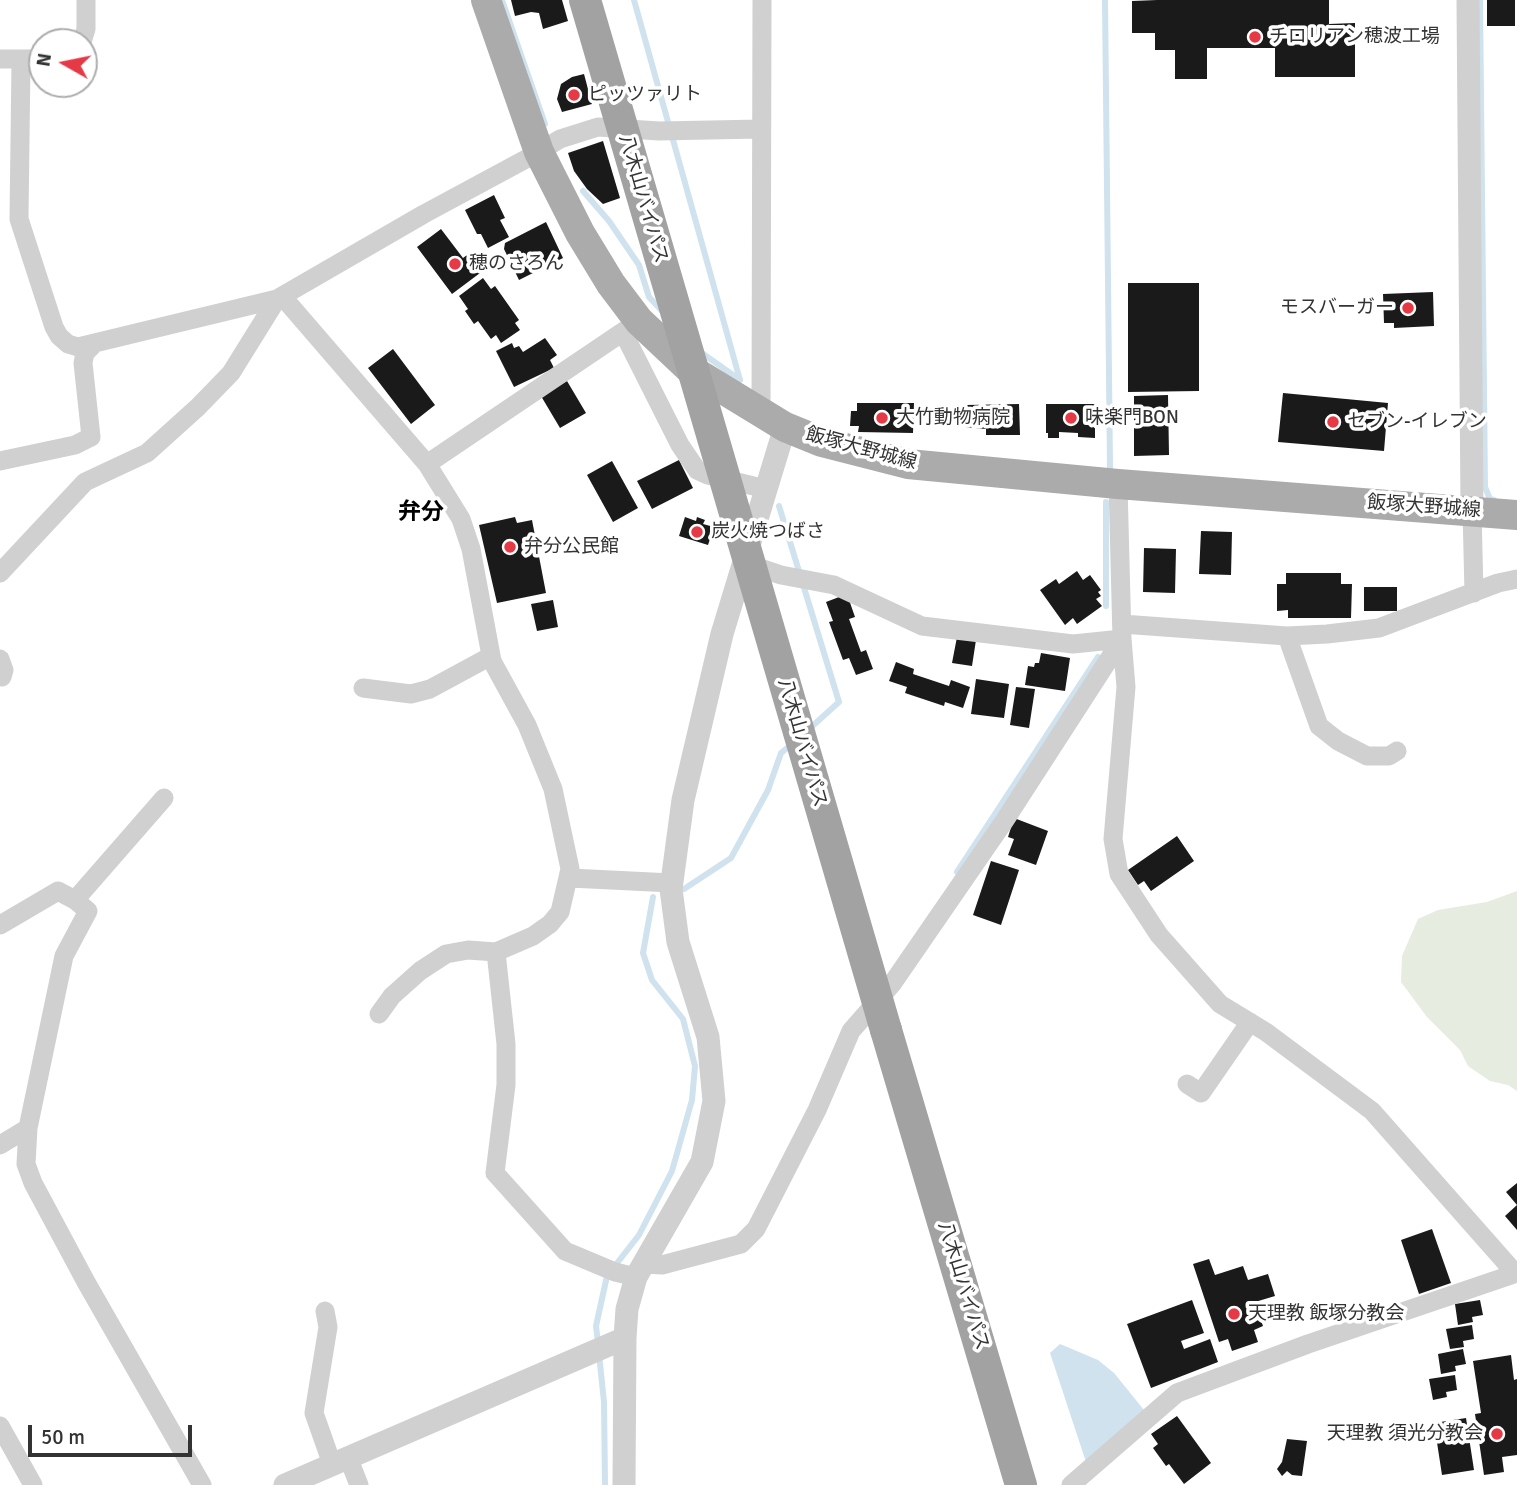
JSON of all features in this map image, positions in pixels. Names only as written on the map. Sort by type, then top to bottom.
[{"type":"highway","name":"八木山バイパス","points":[[585,0],[1021,1485]]},
{"type":"main road","name":"飯塚大野城線","points":[[486,0],[539,152],[580,233],[611,284],[631,327],[690,369],[773,420],[822,442],[908,464],[1118,484],[1517,515]]},
{"type":"street","points":[[86,0],[86,28]]},
{"type":"street","points":[[624,1485],[606,1346],[627,1309],[626,1271],[702,1162],[713,1101],[708,1037],[678,942],[672,883],[682,800],[722,634],[766,489],[773,420],[761,129],[762,0]]},
{"type":"street","points":[[1468,0],[1474,593]]},
{"type":"street","points":[[0,59],[28,60]]},
{"type":"street","points":[[21,61],[10,220],[59,336],[68,344],[78,347],[279,297],[560,139],[598,127],[669,131],[761,129]]},
{"type":"street","points":[[279,297],[428,464],[461,519],[471,549],[491,656],[502,683],[527,725],[553,789],[567,846],[570,878],[560,912],[550,924],[533,936],[496,952],[468,950],[446,954],[401,987],[379,1014]]},
{"type":"street","points":[[0,573],[85,482],[147,453],[198,407],[231,373],[279,297]]},
{"type":"street","points":[[428,464],[631,327],[680,445],[696,470],[766,489]]},
{"type":"street","points":[[0,461],[75,445],[91,437],[83,363],[85,353],[92,345]]},
{"type":"street","points":[[1072,1485],[1177,1393],[1308,1343],[1516,1273],[1372,1111],[1250,1022],[1220,1004],[1159,935],[1119,874],[1113,839],[1126,687],[1118,484]]},
{"type":"street","points":[[743,563],[791,577],[834,585],[922,626],[1073,644],[1122,631],[1287,636],[1379,628],[1498,583],[1517,579]]},
{"type":"street","points":[[496,952],[506,1044],[506,1084],[495,1173],[565,1251],[626,1271],[662,1265],[741,1244],[756,1229],[811,1122],[851,1031],[900,973],[1005,820],[1122,631]]},
{"type":"street","points":[[1287,636],[1319,726],[1338,741],[1367,756],[1389,756],[1397,751]]},
{"type":"street","points":[[363,688],[411,694],[430,689],[491,656]]},
{"type":"street","points":[[75,900],[164,798]]},
{"type":"street","points":[[570,878],[672,883]]},
{"type":"street","points":[[0,925],[58,891],[88,911],[64,956],[28,1128],[26,1164],[33,1184],[86,1282],[202,1485]]},
{"type":"street","points":[[1187,1084],[1201,1093],[1250,1022]]},
{"type":"street","points":[[0,1145],[28,1128]]},
{"type":"street","points":[[325,1311],[328,1326],[314,1413],[340,1461],[359,1485]]},
{"type":"street","points":[[285,1485],[606,1346]]},
{"type":"street","points":[[0,1426],[33,1485]]},
{"type":"shaded area","points":[[1517,891],[1517,1091],[1508,1085],[1490,1081],[1468,1066],[1460,1050],[1427,1017],[1401,982],[1402,956],[1418,919],[1438,910],[1487,902]]},
{"type":"water","points":[[1060,1344],[1098,1360],[1114,1373],[1144,1410],[1087,1465],[1050,1353]]},
{"type":"building","points":[[511,0],[562,0],[568,21],[543,29],[539,13],[515,16]]},
{"type":"building","name":"チロリアン穂波工場","points":[[1329,0],[1329,24],[1355,23],[1355,77],[1275,77],[1275,48],[1207,48],[1207,79],[1175,79],[1175,50],[1155,50],[1155,33],[1132,33],[1132,1]]},
{"type":"building","points":[[1487,0],[1515,0],[1515,26],[1487,26]]},
{"type":"building","name":"ピッツァリト","points":[[584,74],[592,104],[562,112],[557,99],[561,84]]},
{"type":"building","points":[[603,141],[620,198],[603,204],[587,189],[574,171],[568,153]]},
{"type":"building","points":[[494,195],[505,218],[500,220],[509,237],[488,248],[481,234],[477,234],[465,210]]},
{"type":"building","points":[[546,222],[563,258],[519,280],[504,249],[505,243]]},
{"type":"building","name":"穂のさろん","points":[[441,229],[463,258],[471,252],[484,270],[452,294],[417,247]]},
{"type":"building","points":[[483,278],[491,289],[495,286],[519,320],[515,323],[520,330],[501,343],[496,335],[491,339],[478,321],[474,324],[459,296]]},
{"type":"building","points":[[1128,283],[1199,283],[1199,391],[1128,392]]},
{"type":"building","name":"モスバーガー","points":[[1433,292],[1434,326],[1394,328],[1394,323],[1384,323],[1383,294]]},
{"type":"building","points":[[545,338],[557,355],[550,360],[554,368],[514,387],[496,351],[512,343],[514,348],[519,346],[523,352]]},
{"type":"building","points":[[393,349],[435,405],[411,424],[368,368]]},
{"type":"building","points":[[567,381],[586,413],[560,428],[541,396]]},
{"type":"building","name":"セブン-イレブン","points":[[1283,393],[1388,403],[1384,451],[1278,442]]},
{"type":"building","points":[[1168,395],[1169,455],[1134,456],[1134,396]]},
{"type":"building","name":"大竹動物病院","points":[[857,403],[914,403],[913,433],[858,432],[859,426],[850,426],[851,411],[857,411]]},
{"type":"building","points":[[1019,404],[1020,435],[986,435],[986,429],[965,427],[966,405]]},
{"type":"building","name":"味楽門BON","points":[[1046,404],[1095,404],[1095,438],[1078,437],[1078,433],[1059,432],[1059,438],[1048,438]]},
{"type":"building","points":[[679,460],[693,488],[652,509],[637,481]]},
{"type":"building","points":[[612,461],[638,508],[613,522],[587,475]]},
{"type":"building","name":"弁分公民館","points":[[515,517],[517,523],[532,520],[546,593],[497,603],[479,525]]},
{"type":"building","name":"炭火焼つばさ","points":[[685,517],[696,521],[697,517],[705,520],[703,524],[714,527],[708,545],[679,536]]},
{"type":"building","points":[[1201,531],[1232,532],[1231,575],[1199,574]]},
{"type":"building","points":[[1144,548],[1176,549],[1175,593],[1143,592]]},
{"type":"building","points":[[1077,571],[1083,580],[1090,575],[1101,590],[1098,592],[1101,596],[1096,599],[1102,606],[1077,624],[1073,618],[1065,625],[1040,590],[1056,579],[1059,584]]},
{"type":"building","points":[[1286,573],[1341,573],[1341,584],[1352,584],[1351,618],[1288,618],[1288,610],[1277,611],[1277,584],[1286,584]]},
{"type":"building","points":[[1364,587],[1397,587],[1397,611],[1364,611]]},
{"type":"building","points":[[847,594],[855,617],[849,619],[861,652],[866,650],[873,669],[856,675],[849,658],[843,660],[829,622],[833,621],[826,602]]},
{"type":"building","points":[[553,600],[558,627],[537,631],[531,604]]},
{"type":"building","points":[[957,637],[976,640],[972,666],[952,663]]},
{"type":"building","points":[[1041,653],[1070,658],[1065,691],[1025,685],[1028,666],[1034,667],[1035,663],[1039,663]]},
{"type":"building","points":[[896,662],[914,669],[913,674],[949,686],[951,680],[970,687],[963,708],[945,702],[944,706],[905,693],[907,687],[889,681]]},
{"type":"building","points":[[976,679],[1009,684],[1004,718],[971,714]]},
{"type":"building","points":[[1016,687],[1035,689],[1029,728],[1010,725]]},
{"type":"building","points":[[1014,818],[1048,831],[1036,865],[1008,855],[1014,839],[1008,837]]},
{"type":"building","points":[[1177,836],[1194,861],[1151,891],[1144,881],[1138,885],[1128,870]]},
{"type":"building","points":[[991,861],[1019,870],[1001,925],[973,915]]},
{"type":"building","points":[[1517,1183],[1517,1205],[1506,1192]]},
{"type":"building","points":[[1517,1205],[1517,1230],[1505,1216]]},
{"type":"building","points":[[1432,1229],[1451,1283],[1419,1294],[1401,1240]]},
{"type":"building","name":"天理教 飯塚分教会","points":[[1209,1259],[1215,1275],[1243,1266],[1248,1280],[1268,1274],[1275,1296],[1255,1302],[1263,1326],[1254,1330],[1258,1342],[1232,1351],[1228,1339],[1219,1342],[1193,1264]]},
{"type":"building","points":[[1192,1300],[1204,1333],[1181,1341],[1184,1349],[1210,1339],[1218,1362],[1151,1388],[1127,1324]]},
{"type":"building","points":[[1480,1300],[1483,1315],[1472,1317],[1473,1322],[1458,1325],[1455,1304]]},
{"type":"building","points":[[1472,1325],[1474,1339],[1463,1341],[1464,1347],[1450,1349],[1446,1329]]},
{"type":"building","points":[[1463,1349],[1466,1364],[1455,1366],[1456,1371],[1441,1374],[1438,1354]]},
{"type":"building","name":"天理教 須光分教会","points":[[1511,1355],[1514,1380],[1517,1379],[1517,1455],[1502,1457],[1504,1472],[1484,1475],[1475,1414],[1481,1413],[1473,1361]]},
{"type":"building","points":[[1455,1375],[1457,1390],[1446,1392],[1447,1397],[1433,1400],[1429,1379]]},
{"type":"building","points":[[1177,1416],[1211,1463],[1184,1484],[1153,1448],[1158,1444],[1151,1434]]},
{"type":"building","points":[[1466,1418],[1474,1470],[1442,1475],[1434,1423]]},
{"type":"building","points":[[1287,1439],[1307,1441],[1302,1476],[1292,1475],[1287,1471],[1282,1476],[1277,1469],[1282,1462]]},
{"type":"waterway","points":[[502,0],[545,124]]},
{"type":"waterway","points":[[634,0],[740,380]]},
{"type":"waterway","points":[[1105,0],[1110,467]]},
{"type":"waterway","points":[[1480,0],[1485,487],[1490,499],[1494,500]]},
{"type":"waterway","points":[[583,191],[609,221],[639,265],[649,297],[663,312]]},
{"type":"waterway","points":[[699,351],[740,380]]},
{"type":"waterway","points":[[1106,502],[1106,606]]},
{"type":"waterway","points":[[779,506],[839,702],[808,730]]},
{"type":"waterway","points":[[957,872],[1098,657]]},
{"type":"waterway","points":[[684,889],[731,858],[768,790],[781,753],[792,744]]},
{"type":"waterway","points":[[598,1343],[596,1326],[607,1276],[639,1235],[672,1171],[692,1100],[695,1066],[683,1019],[652,980],[643,953],[653,897]]},
{"type":"waterway","points":[[599,1354],[604,1402],[605,1485]]},
{"type":"place","name":"チロリアン穂波工場","points":[[1255,37]]},
{"type":"place","name":"ピッツァリト","points":[[574,95]]},
{"type":"place","name":"穂のさろん","points":[[455,264]]},
{"type":"place","name":"モスバーガー","points":[[1408,308]]},
{"type":"place","name":"大竹動物病院","points":[[882,418]]},
{"type":"place","name":"味楽門BON","points":[[1071,418]]},
{"type":"place","name":"セブン-イレブン","points":[[1333,422]]},
{"type":"place","name":"炭火焼つばさ","points":[[697,532]]},
{"type":"place","name":"弁分公民館","points":[[510,547]]},
{"type":"place","name":"天理教 飯塚分教会","points":[[1234,1314]]},
{"type":"place","name":"天理教 須光分教会","points":[[1497,1434]]},
{"type":"district","name":"弁分","points":[[421,513]]}]
